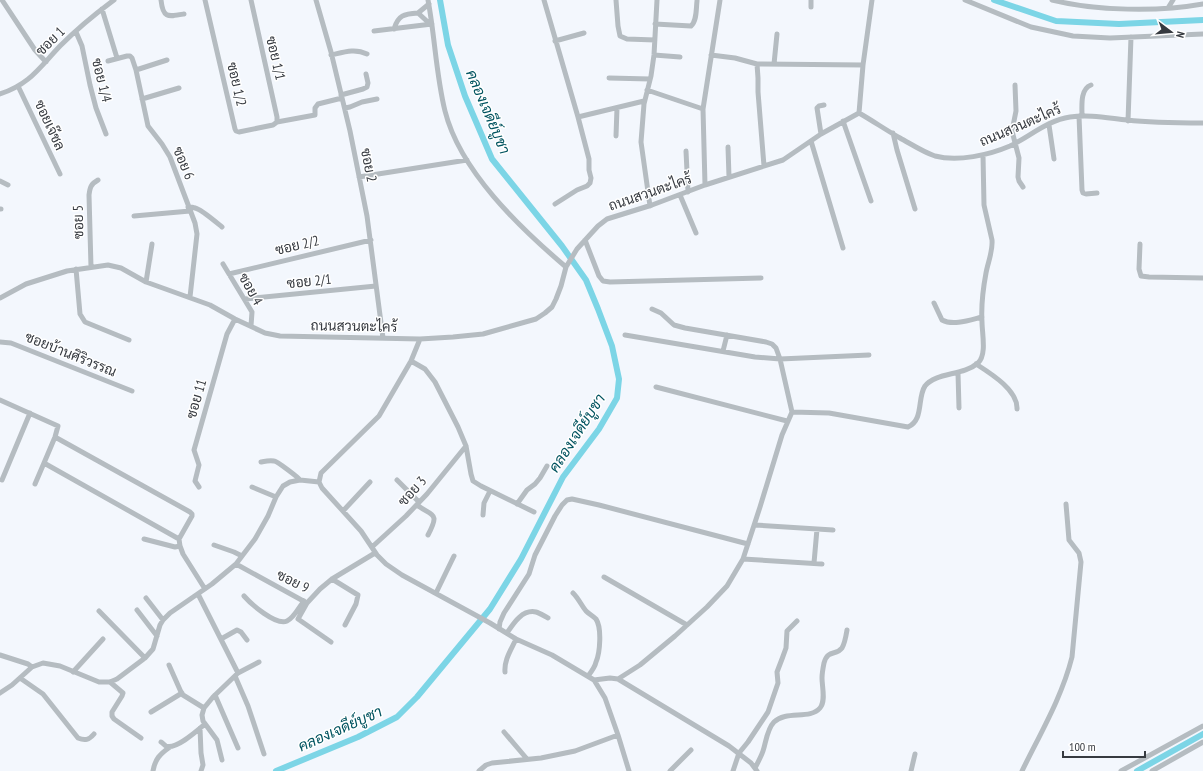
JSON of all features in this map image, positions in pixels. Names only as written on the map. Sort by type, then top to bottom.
[{"type":"street","points":[[2,0],[35,50],[46,62]]},
{"type":"street","name":"ซอย 1","points":[[0,94],[18,86],[34,74],[60,46],[114,0]]},
{"type":"street","points":[[161,0],[162,11],[167,15],[173,16],[184,14]]},
{"type":"street","name":"ซอย 1/2","points":[[205,0],[236,131],[240,132],[273,126],[277,122]]},
{"type":"street","name":"ซอย 1/1","points":[[251,0],[278,117],[277,122]]},
{"type":"street","name":"ซอย 2","points":[[316,0],[345,108],[360,177],[371,240],[383,338]]},
{"type":"street","points":[[544,0],[578,117],[589,159],[591,178],[590,183],[587,186],[577,190],[556,204]]},
{"type":"street","points":[[616,0],[620,36],[627,39],[654,40]]},
{"type":"street","points":[[650,206],[641,142],[644,101],[654,55],[657,0]]},
{"type":"street","points":[[705,185],[703,109],[720,0]]},
{"type":"street","points":[[811,0],[811,7]]},
{"type":"street","points":[[859,113],[863,65],[872,0]]},
{"type":"street","points":[[966,0],[979,2],[1031,27],[1073,36],[1110,38],[1203,34]]},
{"type":"street","points":[[1052,0],[1081,2],[1119,9],[1168,8],[1203,4]]},
{"type":"street","points":[[1168,8],[1172,0]]},
{"type":"street","points":[[655,24],[693,25],[697,1]]},
{"type":"street","points":[[394,29],[396,21],[400,17],[418,13],[428,2]]},
{"type":"street","points":[[428,2],[445,111],[448,123],[456,140],[476,174],[503,208],[535,240],[566,266]]},
{"type":"street","points":[[102,9],[117,58],[108,61]]},
{"type":"street","points":[[418,13],[431,24]]},
{"type":"street","points":[[374,31],[431,24]]},
{"type":"street","name":"ซอย 1/4","points":[[76,32],[82,46],[96,108],[106,134]]},
{"type":"street","points":[[555,41],[584,33]]},
{"type":"street","points":[[774,64],[777,34]]},
{"type":"street","points":[[1128,121],[1131,37]]},
{"type":"street","points":[[331,54],[354,50],[367,54]]},
{"type":"street","points":[[654,55],[680,57]]},
{"type":"street","points":[[712,55],[735,58],[756,64],[863,65]]},
{"type":"street","name":"ซอย 6","points":[[117,58],[130,56],[136,70],[148,126],[170,157],[195,223],[196,234],[190,297]]},
{"type":"street","points":[[136,70],[167,60]]},
{"type":"street","points":[[756,64],[764,166]]},
{"type":"street","points":[[277,122],[315,115],[315,108],[318,104],[367,87],[368,83],[366,74]]},
{"type":"street","points":[[609,78],[650,79]]},
{"type":"street","points":[[1015,85],[1016,111],[1012,131],[1019,158],[1018,177],[1023,187]]},
{"type":"street","points":[[1091,85],[1086,87],[1084,90],[1080,116],[1082,190],[1083,193],[1086,194],[1097,193]]},
{"type":"street","name":"ซอยเจ๊ชล","points":[[18,86],[60,174]]},
{"type":"street","points":[[142,99],[179,88]]},
{"type":"street","points":[[646,90],[703,109]]},
{"type":"street","points":[[345,108],[362,102],[378,99]]},
{"type":"street","points":[[578,117],[644,101]]},
{"type":"street","points":[[821,134],[818,108],[819,106],[824,105]]},
{"type":"street","points":[[616,136],[617,108]]},
{"type":"street","name":"ถนนสวนตะไคร้","points":[[0,298],[26,284],[66,271],[108,266],[121,268],[146,282],[210,305],[265,333],[280,336],[420,339],[483,334],[545,314],[552,307],[561,286],[566,266],[577,249],[598,226],[607,220],[650,206],[705,185],[783,160],[821,134],[859,113],[914,146],[936,156],[958,158],[983,155],[1010,146],[1056,121],[1068,117],[1094,116],[1128,121],[1203,123]]},
{"type":"street","points":[[844,121],[871,201]]},
{"type":"street","points":[[1049,125],[1054,159]]},
{"type":"street","points":[[893,134],[896,150],[915,209]]},
{"type":"street","points":[[811,141],[843,248]]},
{"type":"street","points":[[728,147],[729,177]]},
{"type":"street","points":[[686,151],[688,192]]},
{"type":"street","points":[[792,412],[829,413],[908,426],[913,424],[917,419],[924,388],[929,382],[958,373],[980,362],[984,342],[982,317],[983,298],[986,273],[993,246],[984,205],[983,155]]},
{"type":"street","points":[[360,177],[467,160]]},
{"type":"street","name":"ซอย 5","points":[[91,267],[89,195],[91,186],[98,180]]},
{"type":"street","points":[[0,181],[8,185]]},
{"type":"street","points":[[680,195],[696,233]]},
{"type":"street","points":[[134,216],[195,208],[222,227]]},
{"type":"street","name":"ซอย 2/2","points":[[229,274],[371,240]]},
{"type":"street","points":[[585,240],[599,276],[603,281],[761,278]]},
{"type":"street","points":[[146,282],[152,244]]},
{"type":"street","points":[[1140,244],[1139,269],[1141,276],[1203,278]]},
{"type":"street","name":"ซอย 4","points":[[223,264],[252,312],[251,326]]},
{"type":"street","points":[[76,269],[80,314],[85,322],[129,340]]},
{"type":"street","name":"ซอย 2/1","points":[[245,299],[376,286]]},
{"type":"street","points":[[934,303],[942,320],[946,322],[982,317]]},
{"type":"street","points":[[618,679],[640,665],[687,625],[727,586],[743,559],[755,525],[782,434],[792,412],[780,359],[776,348],[772,344],[685,328],[674,324],[662,313],[652,309]]},
{"type":"street","name":"ซอย 11","points":[[198,487],[196,480],[199,465],[194,450],[227,334],[235,319]]},
{"type":"street","points":[[625,335],[780,359],[869,355]]},
{"type":"street","points":[[723,351],[727,335]]},
{"type":"street","points":[[420,339],[411,361],[379,416],[321,473],[320,482],[322,488],[361,531],[375,552],[386,564],[402,575],[478,616],[516,639],[552,654],[594,680],[605,698],[629,771]]},
{"type":"street","name":"ซอยบ้านศิริวรรณ","points":[[0,342],[11,343],[132,391]]},
{"type":"street","points":[[411,361],[425,369],[435,382],[466,446],[473,481],[490,491],[534,512]]},
{"type":"street","points":[[976,364],[998,378],[1003,383],[1016,400],[1017,409]]},
{"type":"street","points":[[958,373],[959,408]]},
{"type":"street","points":[[656,387],[787,421]]},
{"type":"street","points":[[0,400],[57,425],[58,428],[55,437],[35,484]]},
{"type":"street","points":[[2,480],[30,413]]},
{"type":"street","points":[[55,437],[192,514],[179,539],[180,546],[183,554],[205,589]]},
{"type":"street","name":"ซอย 3","points":[[372,547],[406,516],[466,446]]},
{"type":"street","points":[[261,462],[278,462],[300,480]]},
{"type":"street","points":[[44,463],[179,539]]},
{"type":"street","points":[[517,504],[527,490],[540,478],[547,466]]},
{"type":"street","points":[[0,693],[32,667],[44,663],[100,682],[110,682],[117,678],[145,658],[153,649],[162,620],[205,589],[236,564],[255,538],[283,486],[290,482],[300,480],[320,482]]},
{"type":"street","points":[[397,480],[418,503],[434,516],[433,525],[428,535]]},
{"type":"street","points":[[343,511],[370,482]]},
{"type":"street","points":[[252,487],[276,497]]},
{"type":"street","points":[[483,515],[484,503],[490,491]]},
{"type":"street","points":[[499,629],[501,618],[529,574],[535,555],[555,516],[567,500],[572,499],[599,505],[748,544]]},
{"type":"street","points":[[1022,771],[1058,697],[1070,668],[1073,652],[1081,562],[1079,554],[1068,535],[1066,504]]},
{"type":"street","points":[[755,525],[833,530]]},
{"type":"street","points":[[814,563],[817,529]]},
{"type":"street","points":[[144,539],[180,546]]},
{"type":"street","points":[[214,545],[242,556]]},
{"type":"street","name":"ซอย 9","points":[[236,564],[305,602],[332,579],[375,552]]},
{"type":"street","points":[[436,593],[454,556]]},
{"type":"street","points":[[743,559],[822,564]]},
{"type":"street","points":[[604,577],[687,625]]},
{"type":"street","points":[[332,579],[358,595],[356,604],[345,625]]},
{"type":"street","points":[[573,593],[579,599],[587,612],[598,623],[600,632],[600,647],[597,660],[594,668],[588,676]]},
{"type":"street","points":[[198,594],[237,674],[264,754]]},
{"type":"street","points":[[244,596],[263,613],[282,622],[286,622],[305,602]]},
{"type":"street","points":[[146,598],[162,620]]},
{"type":"street","points":[[305,602],[298,619],[331,642]]},
{"type":"street","points":[[137,610],[157,636]]},
{"type":"street","points":[[99,611],[145,658]]},
{"type":"street","points":[[507,633],[515,622],[527,613],[537,612],[548,618]]},
{"type":"street","points":[[733,771],[739,753],[768,712],[778,683],[777,672],[786,648],[787,631],[797,621]]},
{"type":"street","points":[[221,639],[237,630],[241,632],[247,640]]},
{"type":"street","points":[[594,680],[610,678],[618,679],[715,737],[739,753],[756,769],[770,727],[777,719],[790,715],[810,714],[821,708],[823,699],[822,676],[826,657],[842,649],[847,630]]},
{"type":"street","points":[[505,672],[507,659],[516,639]]},
{"type":"street","points":[[74,672],[103,640]]},
{"type":"street","points":[[0,655],[28,664],[32,667]]},
{"type":"street","points":[[222,760],[217,740],[203,721],[202,715],[204,708],[237,674],[259,662]]},
{"type":"street","points":[[169,665],[182,693],[204,708]]},
{"type":"street","points":[[20,678],[43,694],[78,738],[83,740],[88,739],[94,734]]},
{"type":"street","points":[[110,682],[123,693],[112,712],[112,716],[141,738]]},
{"type":"street","points":[[151,712],[182,693]]},
{"type":"street","points":[[215,695],[238,748]]},
{"type":"street","points":[[153,771],[156,759],[162,753],[171,746],[187,739],[205,724]]},
{"type":"street","points":[[1121,771],[1203,726]]},
{"type":"street","points":[[200,728],[203,765],[201,771]]},
{"type":"street","points":[[504,732],[527,760]]},
{"type":"street","points":[[479,771],[486,765],[492,763],[541,758],[575,751],[618,735]]},
{"type":"street","points":[[162,742],[165,746],[171,746]]},
{"type":"street","points":[[1152,771],[1203,742]]},
{"type":"street","points":[[670,771],[691,750]]},
{"type":"street","points":[[911,771],[915,754]]},
{"type":"waterway","name":"คลองเจดีย์บูชา","points":[[276,771],[358,737],[397,717],[417,697],[490,609],[521,559],[563,477],[599,429],[617,398],[619,379],[612,346],[586,280],[562,246],[492,159],[465,96],[448,45],[440,0]]},
{"type":"waterway","name":"คลองเจดีย์บูชา","points":[[994,0],[1056,21],[1119,24],[1203,20]]},
{"type":"waterway","points":[[1137,771],[1203,734]]}]
